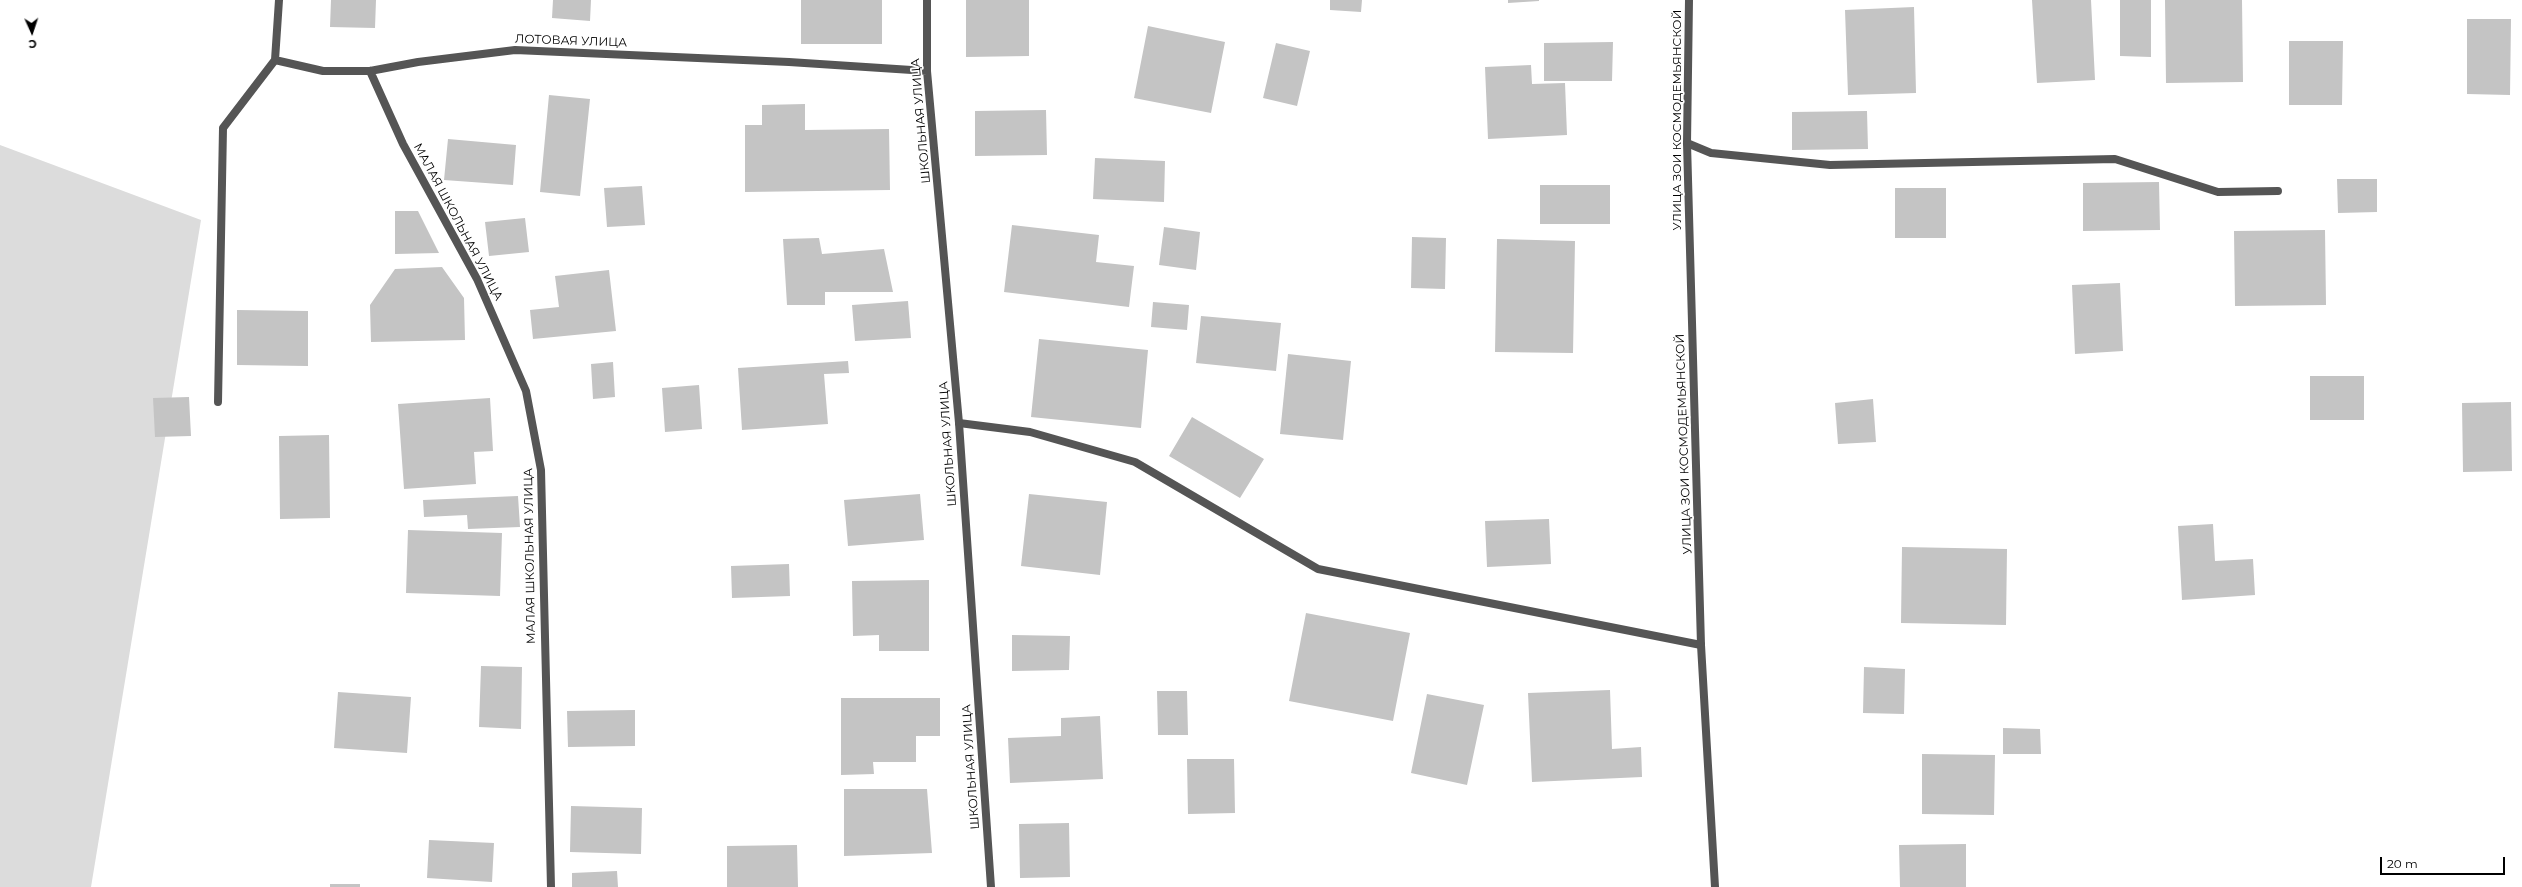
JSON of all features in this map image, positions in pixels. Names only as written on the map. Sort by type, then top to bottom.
[{"type":"street","points":[[218,402],[224,128],[275,60],[279,0]]},
{"type":"street","name":"ШКОЛЬНАЯ УЛИЦА","points":[[927,0],[928,71],[959,423],[991,887]]},
{"type":"street","name":"УЛИЦА ЗОИ КОСМОДЕМЬЯНСКОЙ","points":[[1689,0],[1687,143],[1701,645],[1714,887]]},
{"type":"street","name":"ЛОТОВАЯ УЛИЦА","points":[[275,60],[323,71],[370,70],[418,62],[515,50],[789,62],[928,71]]},
{"type":"street","name":"МАЛАЯ ШКОЛЬНАЯ УЛИЦА","points":[[370,70],[403,144],[478,279],[526,391],[541,470],[551,887]]},
{"type":"street","points":[[1687,143],[1711,153],[1830,164],[2115,159],[2218,192],[2278,191]]},
{"type":"street","points":[[959,423],[1030,432],[1135,462],[1318,569],[1701,645]]},
{"type":"shaded area","points":[[0,145],[201,220],[91,887],[0,887]]},
{"type":"building","points":[[331,0],[376,0],[375,28],[330,27]]},
{"type":"building","points":[[553,0],[591,0],[590,21],[552,18]]},
{"type":"building","points":[[801,0],[882,0],[882,44],[801,44]]},
{"type":"building","points":[[966,0],[1029,0],[1029,56],[966,57]]},
{"type":"building","points":[[1330,0],[1362,0],[1361,12],[1330,10]]},
{"type":"building","points":[[1508,0],[1539,0],[1539,1],[1508,3]]},
{"type":"building","points":[[2032,0],[2091,0],[2095,80],[2037,83]]},
{"type":"building","points":[[2120,0],[2151,0],[2151,57],[2120,56]]},
{"type":"building","points":[[2165,0],[2242,0],[2243,82],[2166,83]]},
{"type":"building","points":[[1914,7],[1916,93],[1848,95],[1845,10]]},
{"type":"building","points":[[2467,19],[2511,19],[2510,95],[2467,94]]},
{"type":"building","points":[[1148,26],[1225,42],[1211,113],[1134,98]]},
{"type":"building","points":[[2289,41],[2343,41],[2342,105],[2289,105]]},
{"type":"building","points":[[1613,42],[1612,81],[1544,81],[1544,43]]},
{"type":"building","points":[[1276,43],[1310,51],[1297,106],[1263,98]]},
{"type":"building","points":[[1531,65],[1532,84],[1565,83],[1567,135],[1488,139],[1485,67]]},
{"type":"building","points":[[549,95],[590,99],[580,196],[540,192]]},
{"type":"building","points":[[805,104],[805,130],[889,129],[890,190],[745,192],[745,125],[762,125],[762,105]]},
{"type":"building","points":[[1046,110],[1047,155],[975,156],[975,111]]},
{"type":"building","points":[[1867,111],[1868,149],[1792,150],[1792,112]]},
{"type":"building","points":[[448,139],[516,145],[513,185],[444,180]]},
{"type":"building","points":[[1095,158],[1165,161],[1164,202],[1093,199]]},
{"type":"building","points":[[2337,179],[2377,179],[2377,212],[2338,213]]},
{"type":"building","points":[[2159,182],[2160,230],[2083,231],[2083,183]]},
{"type":"building","points":[[1540,185],[1610,185],[1610,224],[1540,224]]},
{"type":"building","points":[[642,186],[645,225],[607,227],[604,188]]},
{"type":"building","points":[[1895,188],[1946,188],[1946,238],[1895,238]]},
{"type":"building","points":[[395,211],[418,211],[439,253],[395,254]]},
{"type":"building","points":[[525,218],[529,252],[489,256],[485,222]]},
{"type":"building","points":[[1012,225],[1099,235],[1096,262],[1134,266],[1129,307],[1004,292]]},
{"type":"building","points":[[1164,227],[1200,232],[1196,270],[1159,265]]},
{"type":"building","points":[[2325,230],[2326,305],[2235,306],[2234,231]]},
{"type":"building","points":[[1412,237],[1446,238],[1445,289],[1411,288]]},
{"type":"building","points":[[819,238],[822,254],[884,249],[893,292],[825,292],[825,305],[787,305],[783,239]]},
{"type":"building","points":[[1497,239],[1575,241],[1573,353],[1495,352]]},
{"type":"building","points":[[442,267],[464,298],[465,340],[371,342],[370,305],[395,269]]},
{"type":"building","points":[[609,270],[616,331],[533,339],[530,310],[559,307],[555,276]]},
{"type":"building","points":[[2120,283],[2123,351],[2075,354],[2072,285]]},
{"type":"building","points":[[908,301],[911,338],[855,341],[852,305]]},
{"type":"building","points":[[1153,302],[1189,305],[1187,330],[1151,327]]},
{"type":"building","points":[[237,310],[308,311],[308,366],[237,365]]},
{"type":"building","points":[[1201,316],[1281,323],[1276,371],[1196,363]]},
{"type":"building","points":[[1039,339],[1148,350],[1141,428],[1031,417]]},
{"type":"building","points":[[1288,354],[1351,361],[1343,440],[1280,434]]},
{"type":"building","points":[[848,361],[849,373],[824,374],[828,424],[742,430],[738,368]]},
{"type":"building","points":[[613,362],[615,397],[593,399],[591,364]]},
{"type":"building","points":[[2310,376],[2364,376],[2364,420],[2310,420]]},
{"type":"building","points":[[699,385],[702,429],[665,432],[662,388]]},
{"type":"building","points":[[189,397],[191,436],[155,437],[153,398]]},
{"type":"building","points":[[490,398],[493,451],[474,452],[476,484],[404,489],[398,404]]},
{"type":"building","points":[[1873,399],[1876,442],[1838,444],[1835,403]]},
{"type":"building","points":[[2511,402],[2512,471],[2463,472],[2462,403]]},
{"type":"building","points":[[1192,417],[1264,459],[1240,498],[1169,456]]},
{"type":"building","points":[[329,435],[330,518],[280,519],[279,436]]},
{"type":"building","points":[[920,494],[924,540],[848,546],[844,500]]},
{"type":"building","points":[[1029,494],[1107,502],[1100,575],[1021,566]]},
{"type":"building","points":[[518,496],[520,527],[468,529],[467,515],[424,517],[423,500]]},
{"type":"building","points":[[1549,519],[1551,564],[1487,567],[1485,521]]},
{"type":"building","points":[[2213,524],[2215,561],[2253,559],[2255,595],[2182,600],[2178,526]]},
{"type":"building","points":[[408,530],[502,533],[500,596],[406,593]]},
{"type":"building","points":[[1902,547],[2007,549],[2006,625],[1901,623]]},
{"type":"building","points":[[789,564],[790,596],[732,598],[731,566]]},
{"type":"building","points":[[929,580],[929,651],[879,651],[879,635],[853,636],[852,581]]},
{"type":"building","points":[[1306,613],[1410,633],[1393,721],[1289,701]]},
{"type":"building","points":[[1012,635],[1070,636],[1069,670],[1012,671]]},
{"type":"building","points":[[481,666],[522,667],[521,729],[479,727]]},
{"type":"building","points":[[1864,667],[1905,669],[1904,714],[1863,713]]},
{"type":"building","points":[[1610,690],[1612,749],[1641,747],[1642,777],[1532,782],[1528,693]]},
{"type":"building","points":[[1157,691],[1187,691],[1188,735],[1158,735]]},
{"type":"building","points":[[338,692],[411,697],[407,753],[334,748]]},
{"type":"building","points":[[1427,694],[1484,705],[1467,785],[1411,773]]},
{"type":"building","points":[[841,698],[940,698],[940,736],[916,736],[916,762],[873,762],[874,774],[841,775]]},
{"type":"building","points":[[635,710],[635,746],[568,747],[567,711]]},
{"type":"building","points":[[1100,716],[1103,779],[1010,783],[1008,738],[1061,736],[1061,718]]},
{"type":"building","points":[[2003,728],[2040,729],[2041,754],[2003,754]]},
{"type":"building","points":[[1922,754],[1995,755],[1994,815],[1922,814]]},
{"type":"building","points":[[1187,759],[1234,759],[1235,813],[1188,814]]},
{"type":"building","points":[[844,789],[927,789],[932,853],[844,856]]},
{"type":"building","points":[[571,806],[642,808],[641,854],[570,852]]},
{"type":"building","points":[[1069,823],[1070,877],[1020,878],[1019,824]]},
{"type":"building","points":[[429,840],[494,843],[492,882],[427,878]]},
{"type":"building","points":[[1966,844],[1966,887],[1900,887],[1899,845]]},
{"type":"building","points":[[797,845],[798,887],[727,887],[727,846]]},
{"type":"building","points":[[617,871],[618,887],[572,887],[572,873]]},
{"type":"building","points":[[330,884],[360,884],[360,887],[330,887]]}]
